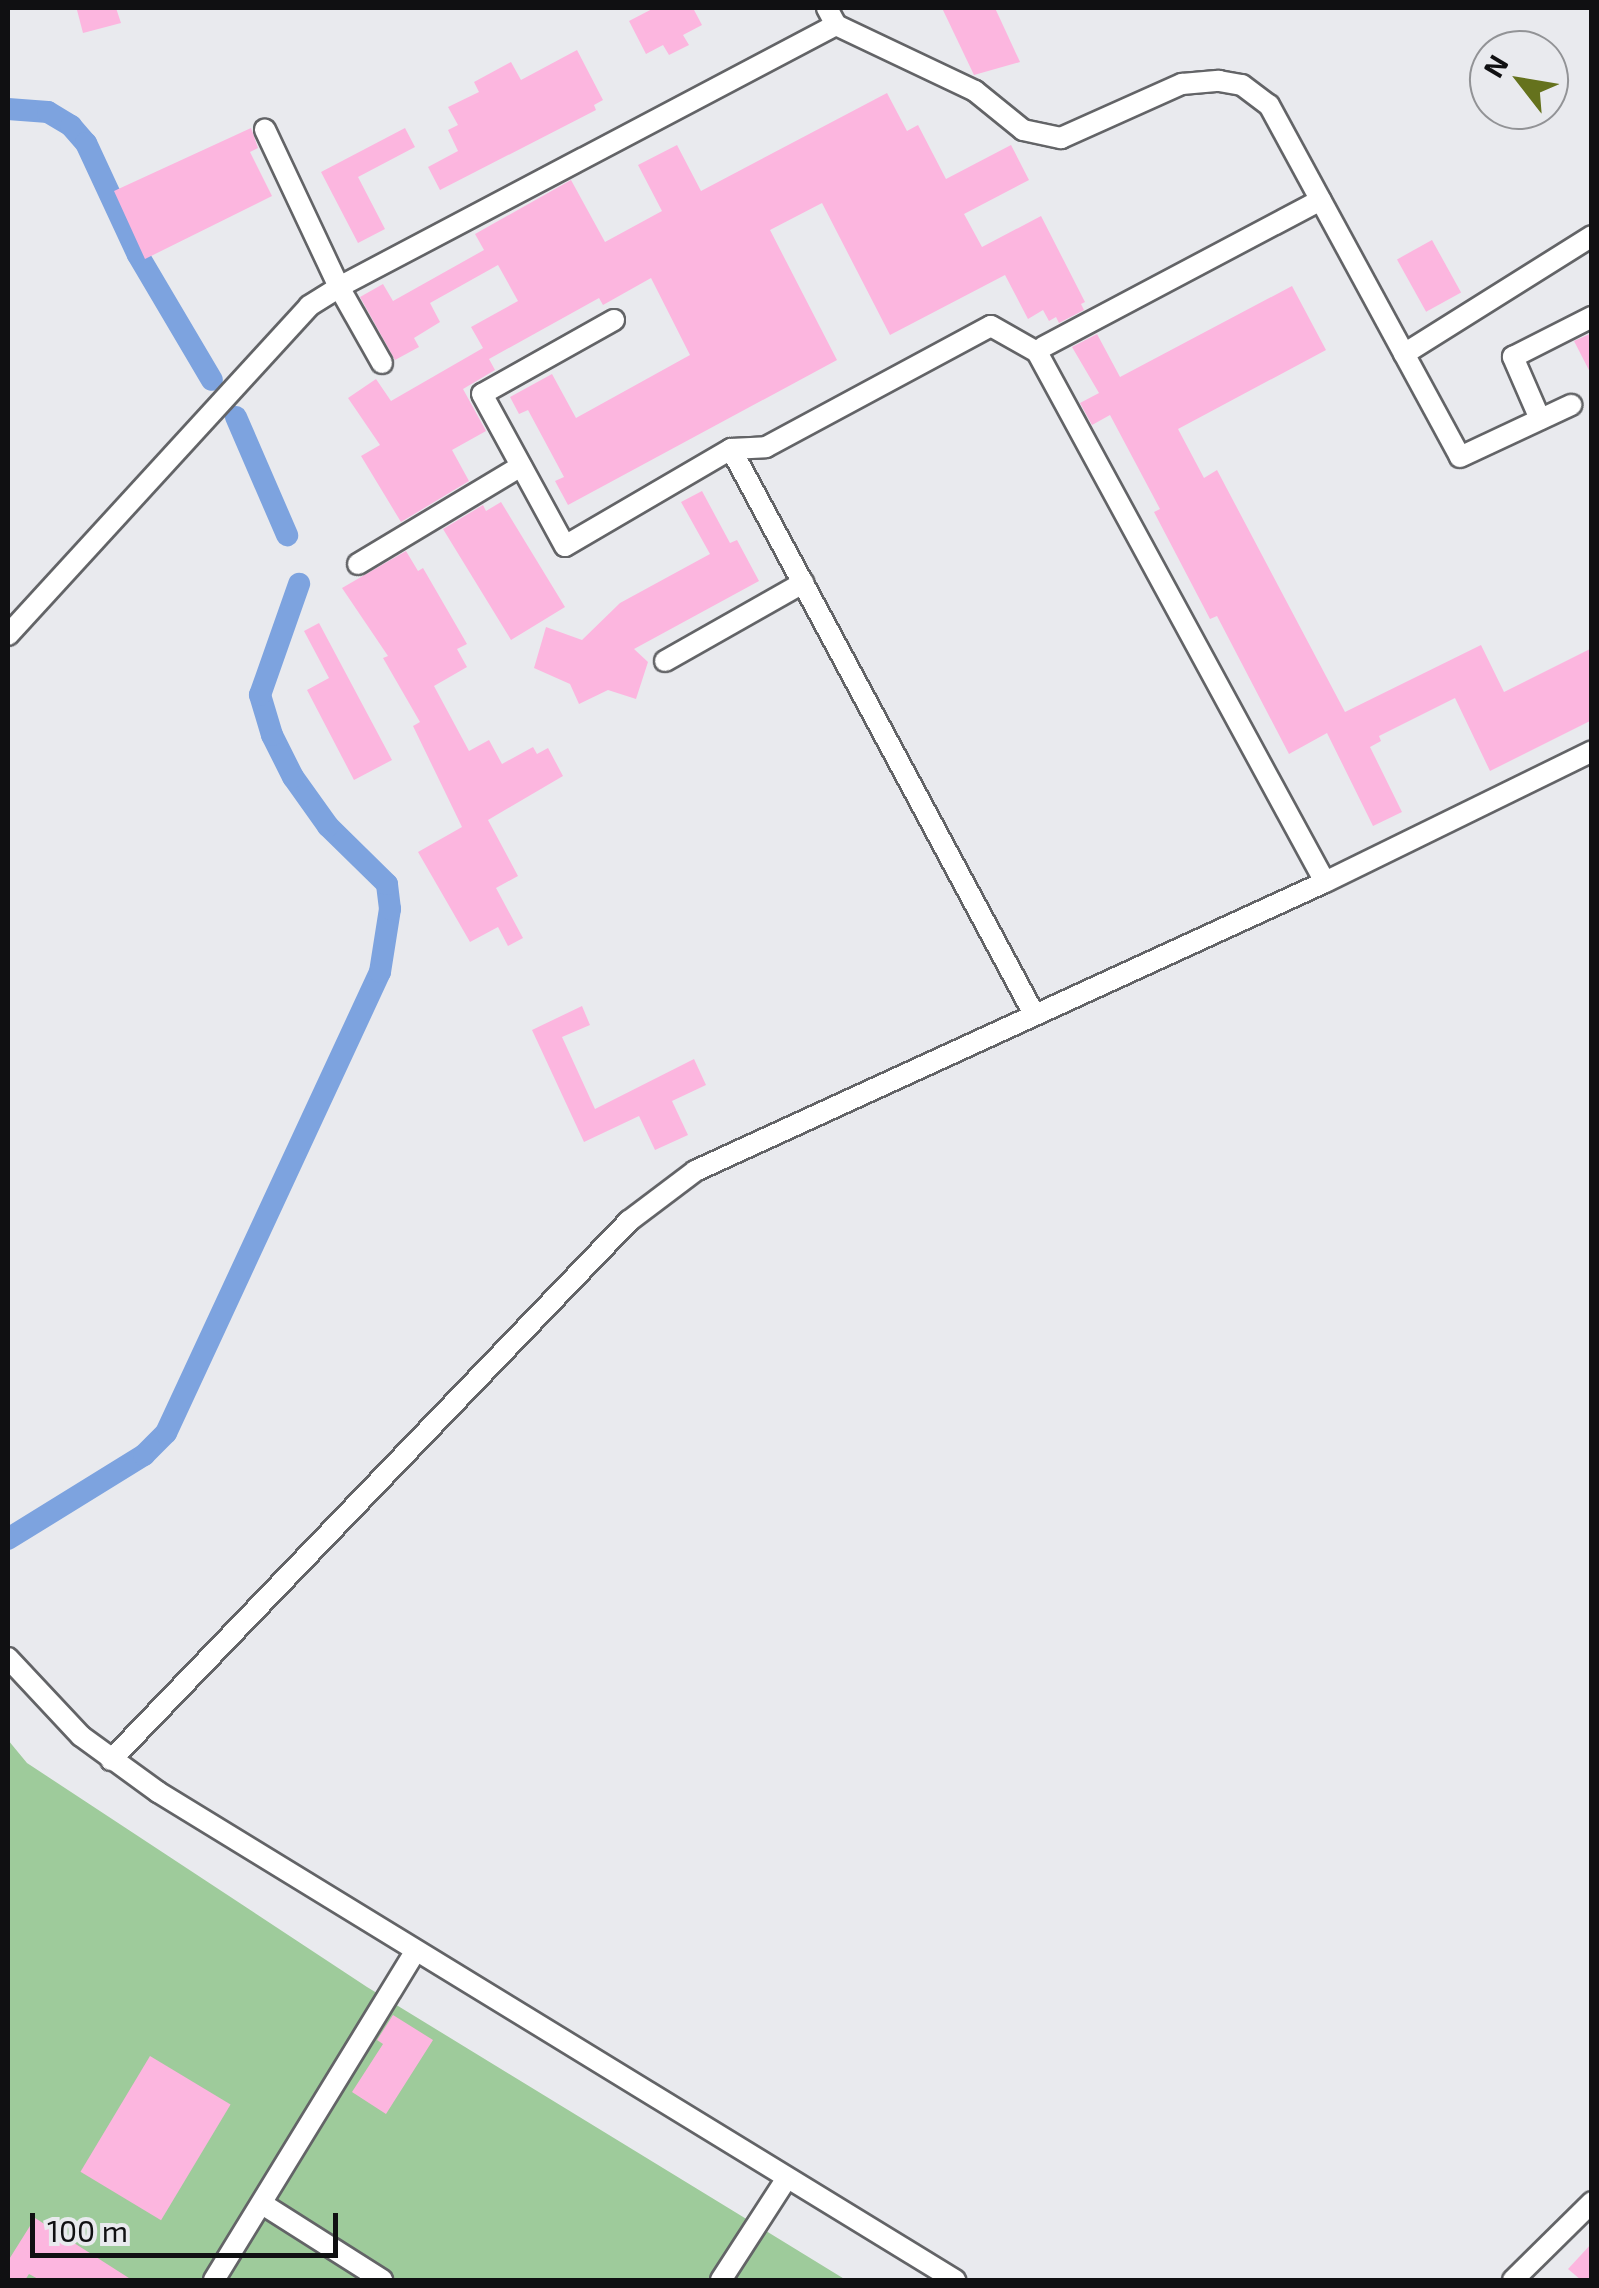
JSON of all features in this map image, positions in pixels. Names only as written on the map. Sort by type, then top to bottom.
[{"type":"street","points":[[8,635],[310,306],[832,16],[976,91],[1022,130],[1060,138],[1182,84],[1219,80],[1242,85],[1270,105],[1460,457],[1570,404]]},
{"type":"street","points":[[265,130],[340,287],[382,363]]},
{"type":"street","points":[[1043,347],[1322,200]]},
{"type":"street","points":[[1404,354],[1592,236]]},
{"type":"street","points":[[1540,419],[1513,357],[1592,317]]},
{"type":"street","points":[[614,320],[482,394],[565,546],[731,449],[766,447],[991,326],[1037,352],[1325,882]]},
{"type":"street","points":[[731,449],[1034,1014]]},
{"type":"street","points":[[358,564],[522,466]]},
{"type":"street","points":[[664,661],[803,583]]},
{"type":"street","points":[[112,1760],[630,1221],[695,1171],[1325,882],[1592,750]]},
{"type":"street","points":[[8,1658],[43,1700],[112,1760],[955,2280]]},
{"type":"street","points":[[214,2280],[264,2205],[416,1951]]},
{"type":"street","points":[[728,2278],[787,2178]]},
{"type":"street","points":[[1513,2280],[1592,2202]]},
{"type":"street","points":[[264,2205],[382,2280]]},
{"type":"green space","points":[[8,1740],[27,1763],[367,1987],[846,2280],[8,2280]]},
{"type":"building","points":[[116,8],[121,23],[83,33],[77,10]]},
{"type":"building","points":[[654,8],[693,8],[702,25],[683,35],[689,45],[669,55],[663,45],[646,54],[629,21]]},
{"type":"building","points":[[942,8],[995,8],[1020,62],[974,75]]},
{"type":"building","points":[[577,50],[603,100],[594,105],[596,110],[440,190],[428,167],[458,151],[448,130],[458,125],[448,107],[479,92],[474,82],[511,62],[521,80]]},
{"type":"building","points":[[887,93],[907,131],[918,125],[946,179],[1011,145],[1029,180],[964,214],[982,247],[1041,216],[1085,302],[1081,304],[1084,310],[1059,323],[1056,317],[1049,321],[1043,310],[1028,319],[1005,275],[890,335],[822,203],[770,230],[837,360],[568,505],[555,481],[564,477],[528,410],[519,414],[510,397],[552,374],[576,418],[690,355],[651,278],[603,305],[599,298],[489,359],[495,370],[463,389],[486,431],[452,450],[469,481],[401,522],[361,456],[380,445],[348,398],[376,379],[391,401],[483,348],[471,327],[518,301],[498,265],[430,303],[440,322],[414,338],[419,347],[395,360],[360,297],[383,284],[393,301],[484,250],[475,234],[571,180],[605,242],[662,211],[638,165],[677,145],[701,191]]},
{"type":"building","points":[[251,128],[258,148],[250,152],[272,196],[145,259],[114,191]]},
{"type":"building","points":[[405,128],[415,147],[358,177],[385,229],[358,243],[321,172]]},
{"type":"building","points":[[1432,240],[1461,292],[1426,312],[1397,259]]},
{"type":"building","points":[[1292,286],[1326,350],[1178,429],[1204,478],[1217,470],[1345,712],[1481,645],[1504,692],[1592,648],[1592,720],[1490,771],[1455,698],[1379,736],[1381,741],[1370,747],[1402,812],[1373,826],[1327,733],[1289,754],[1217,616],[1210,619],[1154,512],[1160,509],[1110,415],[1092,425],[1080,403],[1099,393],[1072,347],[1097,334],[1120,377]]},
{"type":"building","points":[[1592,333],[1592,376],[1574,341]]},
{"type":"building","points":[[702,491],[730,543],[737,540],[759,581],[634,649],[648,662],[636,699],[608,690],[579,704],[570,684],[534,668],[546,627],[582,640],[620,603],[710,554],[681,502]]},
{"type":"building","points":[[501,502],[565,607],[511,640],[443,529],[483,505],[486,511]]},
{"type":"building","points":[[406,551],[418,571],[423,568],[467,644],[457,649],[467,667],[434,686],[469,751],[489,740],[502,764],[533,747],[537,754],[548,748],[563,776],[488,820],[518,876],[496,888],[523,938],[508,946],[498,927],[470,942],[418,852],[462,827],[413,726],[420,722],[383,658],[388,656],[342,588]]},
{"type":"building","points":[[319,623],[392,760],[354,780],[307,690],[329,678],[304,631]]},
{"type":"building","points":[[582,1006],[590,1025],[562,1037],[595,1109],[694,1059],[706,1085],[672,1101],[688,1135],[655,1150],[639,1116],[584,1142],[532,1030]]},
{"type":"building","points":[[393,2015],[433,2040],[386,2114],[352,2092],[383,2044],[377,2040]]},
{"type":"building","points":[[150,2056],[231,2104],[161,2220],[80,2172]]},
{"type":"building","points":[[35,2218],[132,2280],[40,2280],[29,2274],[25,2280],[8,2280],[8,2261]]},
{"type":"building","points":[[1592,2243],[1592,2280],[1581,2280],[1568,2269]]},
{"type":"waterway","points":[[8,109],[48,112],[71,126],[86,143],[138,255],[212,380]]},
{"type":"waterway","points":[[236,417],[287,535]]},
{"type":"waterway","points":[[8,1539],[144,1455],[166,1433],[380,972],[390,909],[387,884],[328,826],[293,777],[272,735],[260,695],[299,584]]}]
